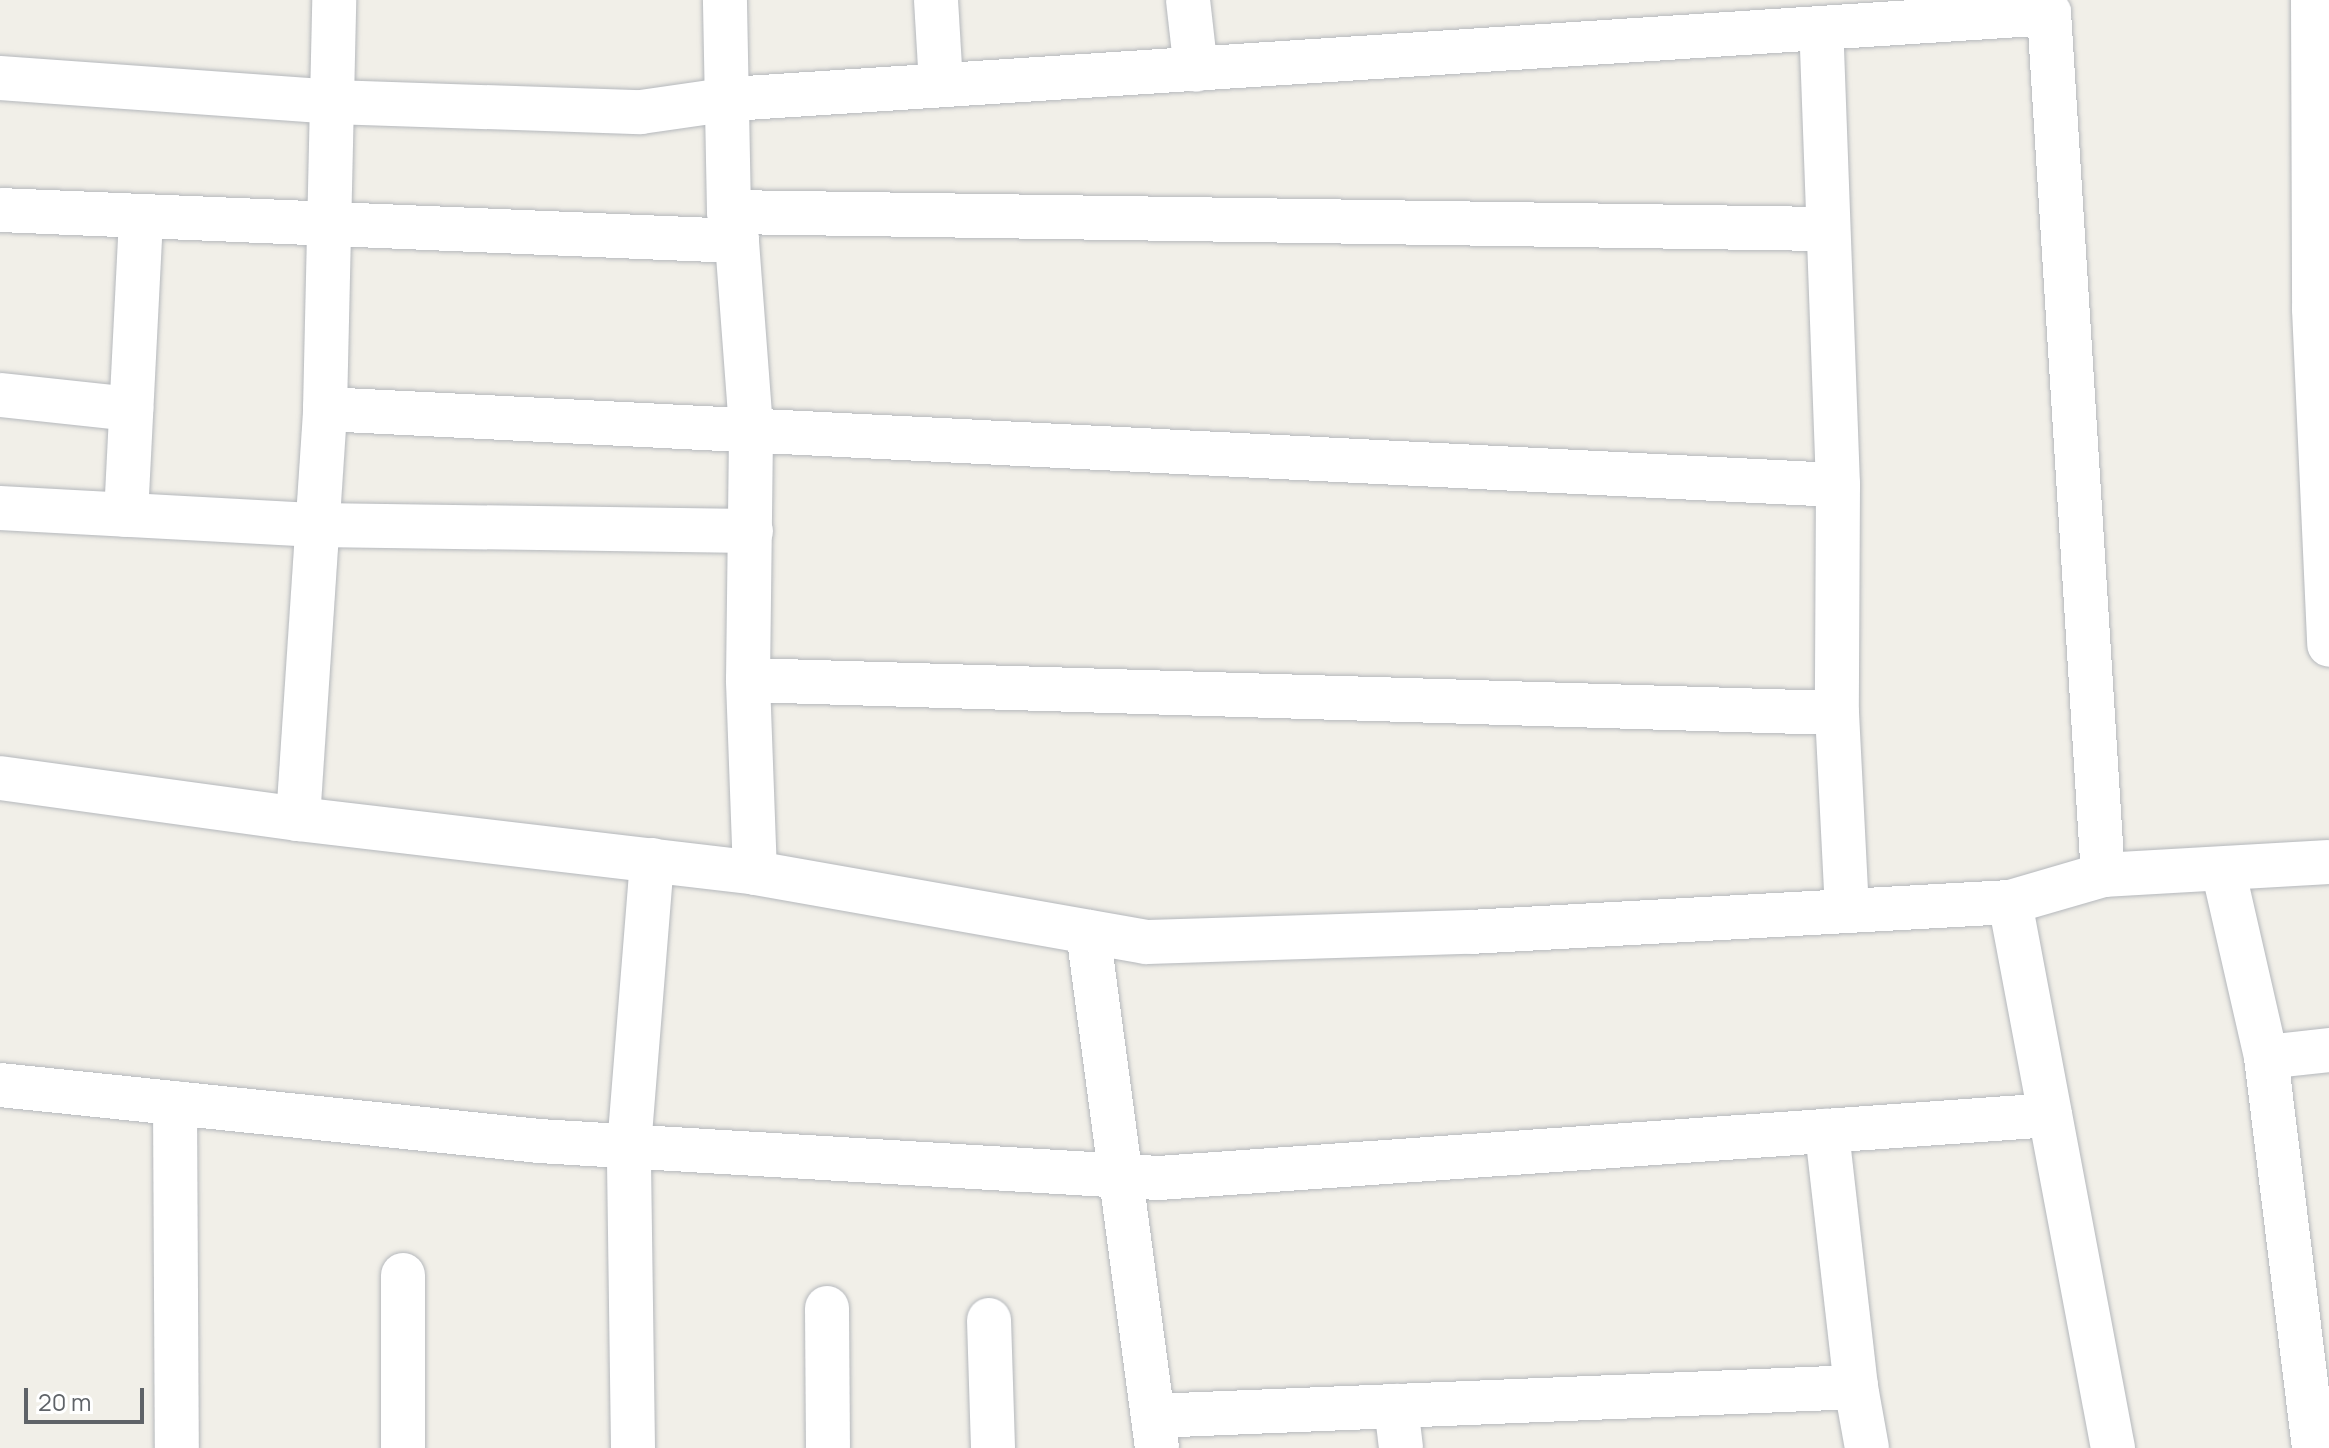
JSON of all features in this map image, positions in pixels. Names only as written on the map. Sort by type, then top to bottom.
[{"type":"street","points":[[298,819],[325,409],[334,0]]},
{"type":"street","points":[[725,0],[731,99],[733,226],[751,428],[748,680],[755,873]]},
{"type":"street","points":[[936,0],[941,85]]},
{"type":"street","points":[[1188,0],[1196,70]]},
{"type":"street","points":[[2313,0],[2314,309],[2329,645]]},
{"type":"street","points":[[0,78],[332,102],[641,112],[731,99],[1821,29],[2058,4],[2103,875]]},
{"type":"street","points":[[1821,29],[1826,229],[1838,485],[1837,713],[1847,911]]},
{"type":"street","points":[[0,210],[327,227],[1826,229]]},
{"type":"street","points":[[126,515],[141,218]]},
{"type":"street","points":[[0,395],[131,409]]},
{"type":"street","points":[[325,409],[1838,485]]},
{"type":"street","points":[[0,508],[317,525],[751,531]]},
{"type":"street","points":[[748,680],[1837,713]]},
{"type":"street","points":[[0,778],[298,819],[755,873],[1146,942],[2010,902],[2103,875],[2329,862]]},
{"type":"street","points":[[633,1448],[629,1147],[652,860]]},
{"type":"street","points":[[2223,869],[2266,1057],[2311,1294],[2314,1448]]},
{"type":"street","points":[[2010,902],[2113,1448]]},
{"type":"street","points":[[1088,932],[1155,1432],[1398,1427],[1856,1387]]},
{"type":"street","points":[[2266,1057],[2329,1050]]},
{"type":"street","points":[[0,1085],[629,1147],[1159,1178],[2050,1115]]},
{"type":"street","points":[[175,1103],[177,1448]]},
{"type":"street","points":[[1827,1131],[1856,1387],[1867,1448]]},
{"type":"street","points":[[403,1275],[403,1448]]},
{"type":"street","points":[[827,1308],[828,1448]]},
{"type":"street","points":[[989,1320],[993,1448]]}]
